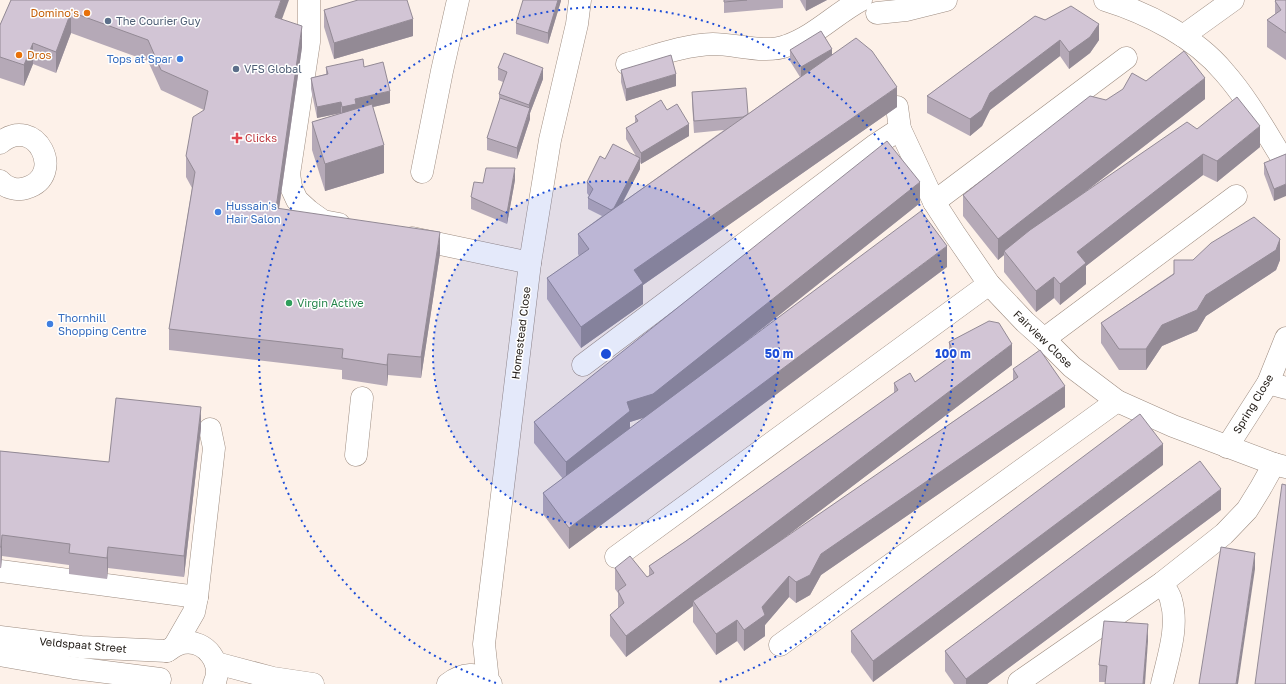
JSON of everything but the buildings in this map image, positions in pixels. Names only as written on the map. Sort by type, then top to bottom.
[{"type":"street","points":[[309,0],[309,42],[289,174],[291,187],[297,200],[323,221],[359,228]]},
{"type":"street","points":[[422,172],[458,0]]},
{"type":"street","name":"Homestead Close","points":[[489,682],[484,644],[530,263],[550,140],[577,24],[580,0]]},
{"type":"street","name":"Homestead Close","points":[[577,24],[589,0]]},
{"type":"street","points":[[628,64],[690,46],[714,44],[769,49],[786,46],[806,37],[826,25],[851,6],[874,10],[906,10],[946,0]]},
{"type":"street","points":[[1105,0],[1125,6],[1183,36],[1205,53],[1224,71],[1241,94],[1282,158]]},
{"type":"street","points":[[1183,36],[1233,0]]},
{"type":"street","points":[[934,202],[1126,58]]},
{"type":"street","name":"Fairview Close","points":[[897,107],[900,129],[934,202],[989,284],[1025,322],[1072,367],[1117,401],[1173,426],[1227,447],[1280,465]]},
{"type":"street","points":[[583,365],[874,146],[900,129]]},
{"type":"street","points":[[0,143],[13,136],[22,135],[29,137],[41,146],[46,160],[42,176],[30,187],[15,189],[0,182]]},
{"type":"street","points":[[1044,339],[1236,196]]},
{"type":"street","points":[[396,235],[530,263]]},
{"type":"street","points":[[616,557],[989,284]]},
{"type":"street","name":"Spring Close","points":[[1227,447],[1277,385],[1286,338]]},
{"type":"street","points":[[356,455],[362,398]]},
{"type":"street","points":[[780,645],[1117,401]]},
{"type":"street","points":[[210,429],[214,448],[196,604],[210,655],[217,672],[214,684]]},
{"type":"street","points":[[1019,682],[1162,583],[1224,534],[1246,510],[1260,489],[1280,465]]},
{"type":"street","points":[[0,571],[196,604]]},
{"type":"street","points":[[1162,583],[1171,598],[1174,614],[1173,634],[1162,684]]},
{"type":"street","points":[[161,681],[159,669],[161,660],[171,648],[196,604]]},
{"type":"street","name":"Veldspaat Street","points":[[0,637],[81,647],[171,648],[185,643],[195,643],[210,655]]},
{"type":"street","points":[[452,681],[484,644]]},
{"type":"street","name":"Veldspaat Street","points":[[0,655],[161,681]]},
{"type":"street","points":[[210,655],[273,678],[313,684]]},
{"type":"street","points":[[452,681],[463,675],[472,675],[489,682]]},
{"type":"street","points":[[240,684],[273,678]]},
{"type":"place","name":"Domino's","points":[[87,13]]},
{"type":"place","name":"The Courier Guy","points":[[108,21]]},
{"type":"place","name":"Dros","points":[[19,55]]},
{"type":"place","name":"Tops at Spar","points":[[180,59]]},
{"type":"place","name":"VFS Global","points":[[236,69]]},
{"type":"place","name":"Clicks","points":[[237,138]]},
{"type":"place","name":"Hussain's Hair Salon","points":[[218,212]]},
{"type":"place","name":"Virgin Active","points":[[289,303]]},
{"type":"place","name":"Thornhill Shopping Centre","points":[[50,324]]}]
